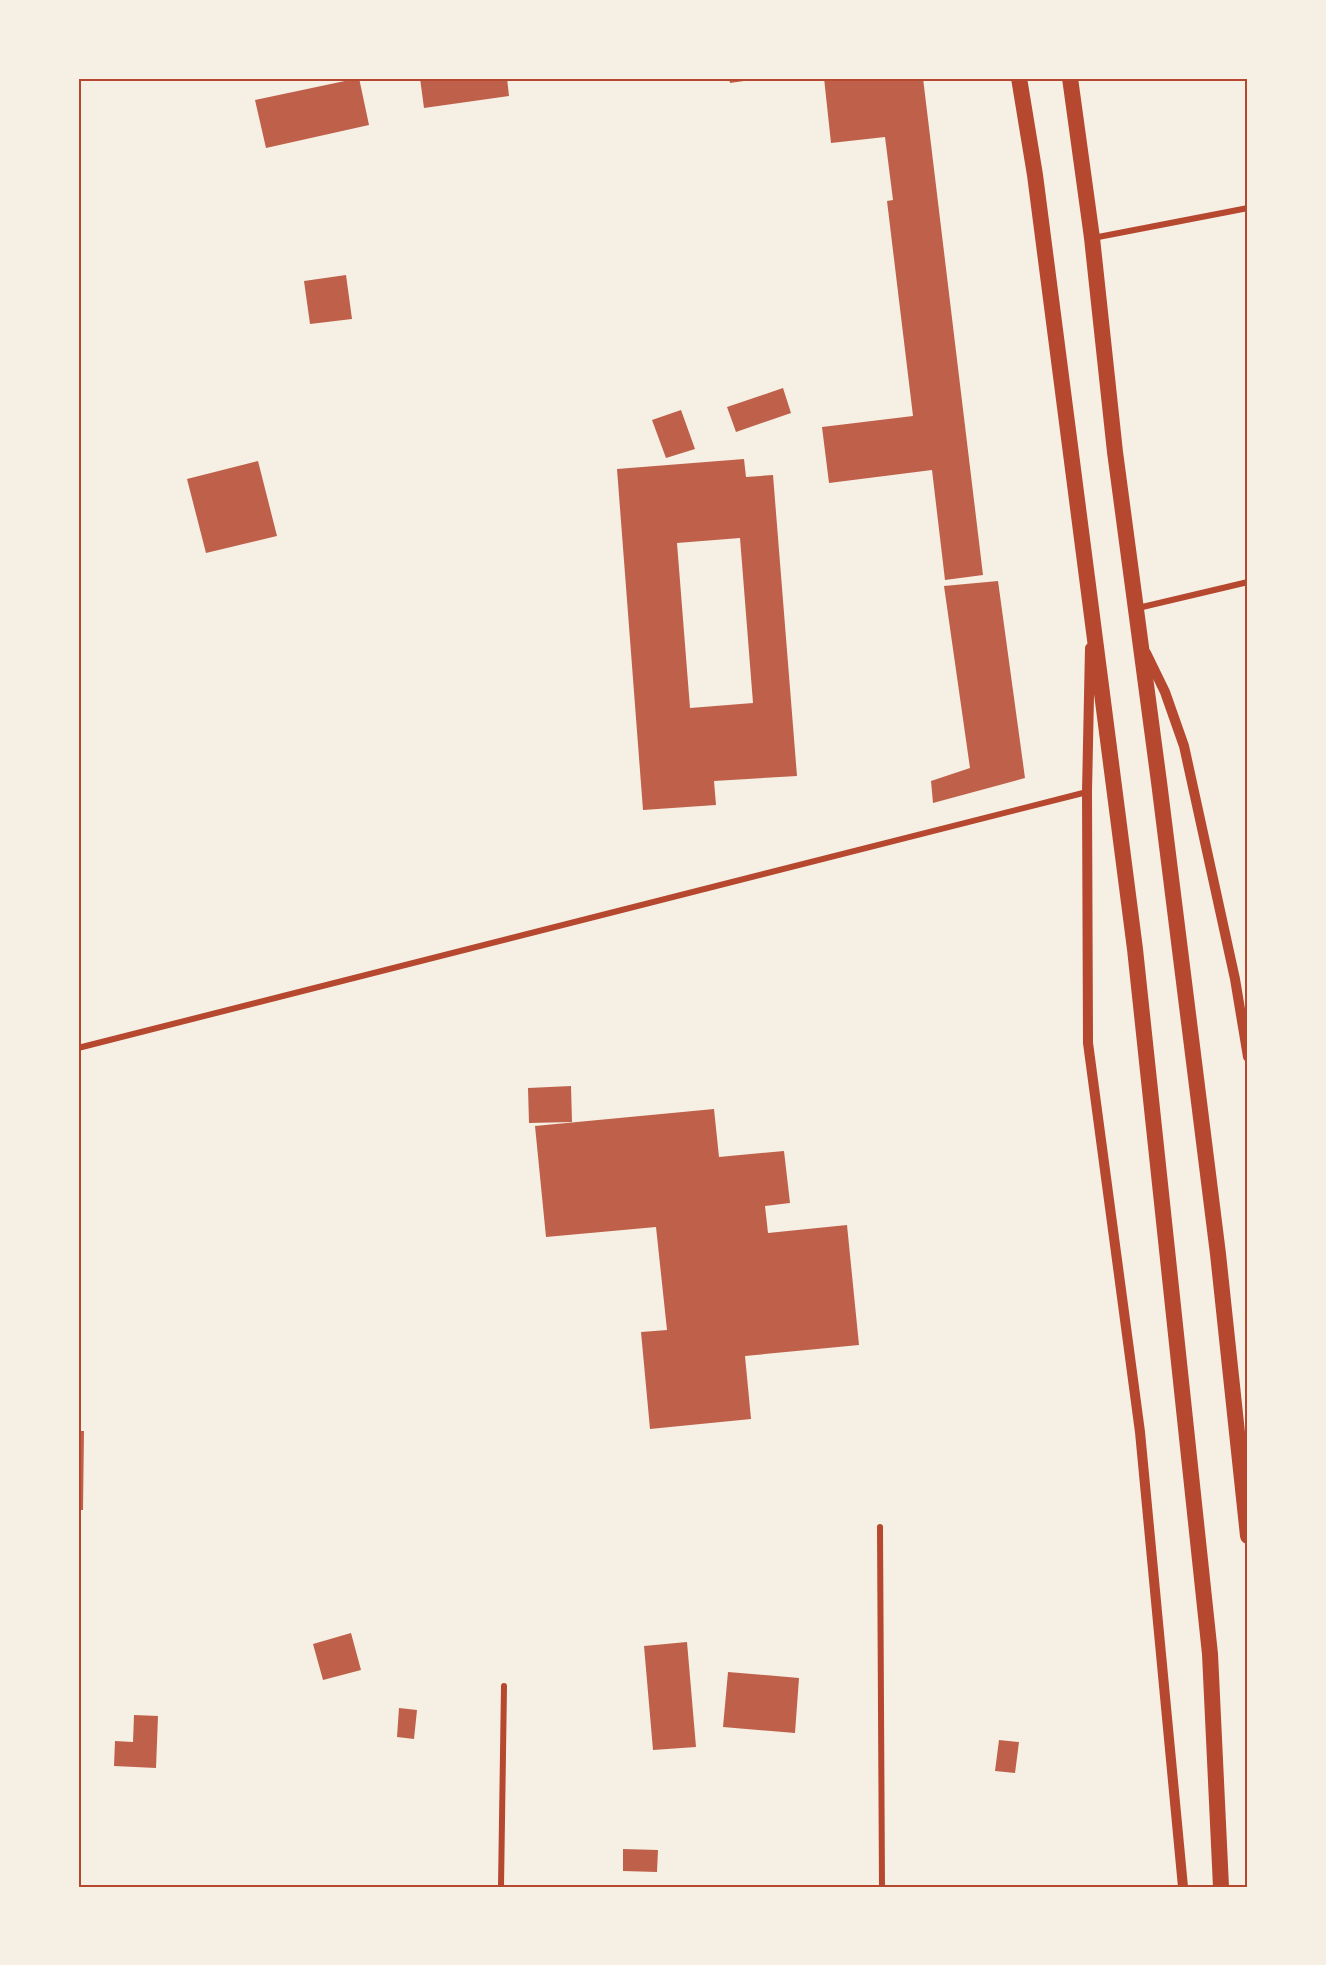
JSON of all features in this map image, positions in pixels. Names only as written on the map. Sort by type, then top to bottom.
[{"type":"highway","points":[[1019,78],[1035,175],[1135,949],[1210,1654],[1221,1887]]},
{"type":"highway","points":[[1070,78],[1092,238],[1115,452],[1217,1242],[1248,1536]]},
{"type":"street","points":[[1092,238],[1248,208]]},
{"type":"street","points":[[1135,608],[1248,582]]},
{"type":"street","points":[[1090,603],[1087,792],[1088,1043],[1140,1432],[1183,1887]]},
{"type":"street","points":[[1141,642],[1166,692],[1184,746],[1235,979],[1248,1057]]},
{"type":"street","points":[[78,1048],[1087,792]]},
{"type":"street","points":[[880,1527],[882,1887]]},
{"type":"street","points":[[501,1887],[504,1686]]},
{"type":"building","points":[[359,78],[369,125],[266,148],[255,100]]},
{"type":"building","points":[[420,78],[507,78],[509,96],[424,108]]},
{"type":"building","points":[[729,78],[757,78],[758,79],[730,83]]},
{"type":"building","points":[[824,78],[923,78],[983,575],[945,580],[932,470],[829,483],[822,427],[913,416],[887,201],[893,200],[885,137],[831,143]]},
{"type":"building","points":[[346,275],[352,319],[310,324],[304,281]]},
{"type":"building","points":[[783,388],[791,413],[736,432],[727,407]]},
{"type":"building","points":[[681,410],[695,449],[666,458],[652,420]]},
{"type":"building","points":[[744,459],[746,477],[773,475],[797,776],[714,781],[716,805],[643,810],[617,469]],"holes":[[[740,538],[753,703],[690,708],[677,543]]]},
{"type":"building","points":[[258,461],[277,536],[206,553],[187,479]]},
{"type":"building","points":[[998,581],[1025,778],[933,803],[931,781],[970,768],[944,586]]},
{"type":"building","points":[[571,1086],[572,1122],[529,1123],[528,1088]]},
{"type":"building","points":[[714,1109],[719,1157],[784,1151],[790,1203],[765,1206],[768,1233],[847,1225],[859,1345],[745,1356],[751,1419],[650,1429],[641,1332],[667,1330],[656,1227],[546,1237],[535,1126]]},
{"type":"building","points":[[78,1431],[84,1431],[83,1510],[78,1510]]},
{"type":"building","points":[[351,1633],[361,1670],[323,1680],[313,1644]]},
{"type":"building","points":[[687,1642],[696,1747],[653,1750],[644,1646]]},
{"type":"building","points":[[728,1672],[799,1678],[795,1733],[723,1727]]},
{"type":"building","points":[[399,1708],[417,1710],[414,1739],[397,1737]]},
{"type":"building","points":[[134,1715],[158,1716],[156,1768],[114,1766],[115,1741],[133,1742]]},
{"type":"building","points":[[999,1740],[1019,1742],[1015,1773],[995,1771]]},
{"type":"building","points":[[623,1849],[658,1850],[657,1872],[623,1871]]}]
